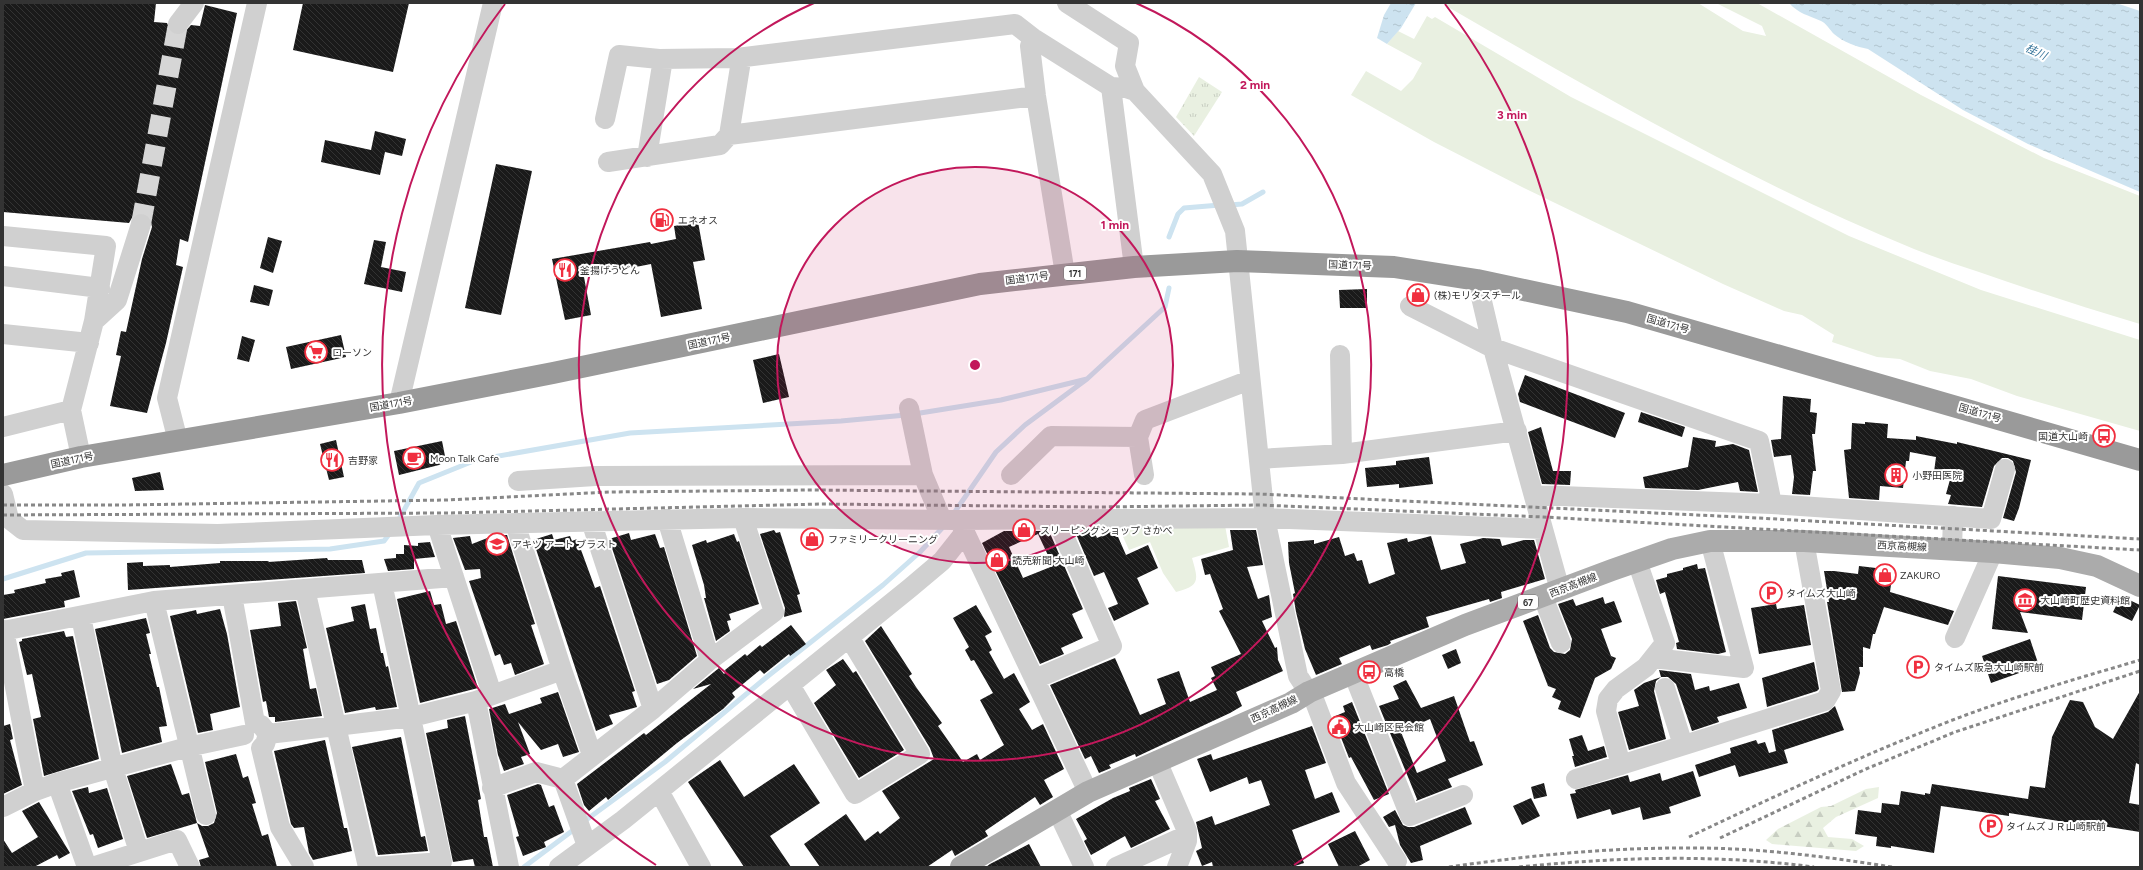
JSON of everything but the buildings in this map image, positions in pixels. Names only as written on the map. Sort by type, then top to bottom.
[{"type":"highway","name":"国道171号","points":[[3,475],[81,457],[399,403],[554,373],[980,284],[1134,267],[1237,261],[1394,267],[1477,280],[1627,312],[2140,460]]},
{"type":"main road","name":"西京高槻線","points":[[961,867],[1088,792],[1291,703],[1309,692],[1466,625],[1672,549],[1710,541],[1804,541],[1993,552],[2060,558],[2089,565],[2140,586]]},
{"type":"street","points":[[178,24],[194,3]]},
{"type":"street","points":[[178,441],[167,398],[257,3]]},
{"type":"street","points":[[399,403],[493,3]]},
{"type":"street","points":[[1066,3],[1130,43],[1125,66],[1135,91],[1212,174],[1235,230],[1237,261],[1265,518],[1298,676],[1315,702],[1346,783],[1397,861]]},
{"type":"street","points":[[605,119],[619,55],[663,59],[737,58],[1015,24],[1033,38],[1111,87],[1126,88],[1135,91]]},
{"type":"street","points":[[1033,38],[1030,46],[1036,96],[1065,274]]},
{"type":"street","points":[[608,162],[720,145],[729,135],[740,67],[737,58]]},
{"type":"street","points":[[647,157],[663,59]]},
{"type":"street","points":[[1111,87],[1134,267]]},
{"type":"street","points":[[729,135],[1036,96]]},
{"type":"street","points":[[94,321],[117,300],[140,224]]},
{"type":"street","points":[[3,236],[106,246],[94,321],[72,410],[81,457]]},
{"type":"street","points":[[3,276],[100,288]]},
{"type":"street","points":[[1477,280],[1493,348],[1543,529],[1552,594],[1561,643]]},
{"type":"street","points":[[1410,306],[1493,348],[1759,441],[1772,504]]},
{"type":"street","points":[[3,334],[89,343]]},
{"type":"street","points":[[1340,354],[1342,454]]},
{"type":"street","points":[[1144,475],[1138,437],[1145,420],[1250,380]]},
{"type":"street","points":[[909,408],[923,475],[955,524],[1035,679],[1088,792]]},
{"type":"street","points":[[3,427],[72,410]]},
{"type":"street","points":[[1259,458],[1342,454],[1517,431]]},
{"type":"street","points":[[1011,475],[1050,436],[1138,437]]},
{"type":"street","points":[[1534,495],[1772,504],[1991,518],[2005,469]]},
{"type":"street","points":[[518,481],[595,476],[923,475]]},
{"type":"street","points":[[3,494],[9,519],[23,530],[218,534],[437,525],[743,518],[955,524],[1057,520],[1265,518],[1543,529]]},
{"type":"street","points":[[1952,549],[1953,516]]},
{"type":"street","points":[[563,779],[653,709],[710,660],[774,612],[743,518]]},
{"type":"street","points":[[667,519],[710,660]]},
{"type":"street","points":[[1035,679],[1112,646],[1057,520]]},
{"type":"street","points":[[591,521],[653,709]]},
{"type":"street","points":[[516,523],[562,670],[592,755]]},
{"type":"street","points":[[568,864],[583,833],[659,791],[942,561],[955,524]]},
{"type":"street","points":[[437,525],[454,577],[484,697],[492,788],[509,867]]},
{"type":"street","points":[[1653,658],[1744,668],[1710,541]]},
{"type":"street","points":[[1576,779],[1825,701],[1828,698],[1831,691],[1804,541]]},
{"type":"street","points":[[1955,638],[1993,552]]},
{"type":"street","points":[[1621,765],[1606,712],[1608,700],[1616,688],[1641,671],[1665,643],[1637,561]]},
{"type":"street","points":[[35,791],[4,630],[81,617],[154,601],[454,577]]},
{"type":"street","points":[[372,867],[442,862],[382,583]]},
{"type":"street","points":[[306,589],[368,867]]},
{"type":"street","points":[[232,595],[257,735],[280,827],[304,867]]},
{"type":"street","points":[[154,601],[188,747],[206,815]]},
{"type":"street","points":[[81,617],[114,768],[140,852]]},
{"type":"street","points":[[790,685],[856,794],[920,754],[849,637]]},
{"type":"street","points":[[3,807],[35,791],[188,747],[257,735],[412,717],[484,697],[562,670]]},
{"type":"street","points":[[1353,673],[1410,816],[1463,795]]},
{"type":"street","points":[[1665,688],[1683,745]]},
{"type":"street","points":[[1157,761],[1187,835],[1178,867]]},
{"type":"street","points":[[492,788],[536,772],[563,779]]},
{"type":"street","points":[[563,779],[583,833]]},
{"type":"street","points":[[57,784],[87,867]]},
{"type":"street","points":[[659,791],[701,867]]},
{"type":"street","points":[[1058,810],[1084,867]]},
{"type":"street","points":[[1116,867],[1187,835]]},
{"type":"street","points":[[92,867],[177,840],[190,867]]},
{"type":"green space","points":[[1445,3],[1698,3],[1743,31],[1766,36],[1762,26],[1716,3],[1757,3],[1921,95],[2044,158],[2140,196],[2140,324],[2060,299],[1914,249],[1794,196],[1677,136],[1619,104],[1448,7]]},
{"type":"green space","points":[[1427,16],[1432,19],[1435,17],[1571,97],[1849,236],[1981,290],[2140,340],[2140,431],[2017,396],[1971,379],[1930,371],[1900,359],[1877,357],[1832,342],[1834,335],[1802,315],[1784,311],[1723,284],[1520,186],[1434,142],[1351,95],[1366,71],[1401,91],[1413,79],[1422,63],[1387,44],[1398,31],[1414,39]]},
{"type":"green space","points":[[1199,77],[1222,92],[1194,136],[1176,117]]},
{"type":"green space","points":[[1224,520],[1229,547],[1192,558],[1196,571],[1196,581],[1190,587],[1176,592],[1163,573],[1150,542],[1129,550],[1116,521]]},
{"type":"green space","points":[[1879,787],[1878,798],[1836,817],[1823,828],[1828,837],[1852,839],[1864,846],[1856,851],[1772,844],[1766,840],[1778,829],[1821,807],[1831,806],[1866,789]]},
{"type":"water","points":[[1391,3],[1416,3],[1401,28],[1387,44],[1377,38],[1384,15]]},
{"type":"water","name":"桂川","points":[[1789,3],[2116,3],[2140,11],[2140,192],[2028,144],[1963,110],[1868,49],[1846,42],[1834,34],[1823,22],[1800,12]]},
{"type":"waterway","points":[[1230,205],[1242,204],[1263,192]]},
{"type":"waterway","points":[[1169,237],[1178,214],[1184,208],[1220,205]]},
{"type":"waterway","points":[[952,516],[996,452],[1025,425],[1087,379],[1165,307],[1169,288]]},
{"type":"waterway","points":[[914,414],[1001,400],[1087,379]]},
{"type":"waterway","points":[[398,521],[419,483],[476,460],[630,433],[841,421],[906,415]]},
{"type":"waterway","points":[[582,823],[665,762],[768,676],[883,585],[920,552],[945,525]]},
{"type":"waterway","points":[[3,579],[86,553],[330,549],[384,541],[390,533]]},
{"type":"waterway","points":[[524,867],[576,828]]},
{"type":"tunnel","points":[[141,224],[178,24]]},
{"type":"railway","points":[[3,505],[124,505],[447,500],[609,492],[813,490],[1259,494],[1739,517],[2140,539]]},
{"type":"railway","points":[[3,515],[447,513],[823,504],[1097,507],[1261,505],[1543,517],[2140,550]]},
{"type":"railway","points":[[1689,837],[1818,777],[1950,721],[2020,696],[2140,660]]},
{"type":"railway","points":[[1720,838],[1866,769],[1955,732],[2140,671]]},
{"type":"railway","points":[[1449,867],[1565,853],[1652,848],[1708,848],[1787,853],[1892,867]]},
{"type":"railway","points":[[1519,867],[1593,861],[1666,858],[1740,860],[1814,867]]},
{"type":"place","name":"エネオス","points":[[662,220]]},
{"type":"place","name":"釜揚げうどん","points":[[565,270]]},
{"type":"place","name":"(株)モリタスチール","points":[[1418,295]]},
{"type":"place","name":"ローソン","points":[[316,352]]},
{"type":"place","name":"国道大山崎","points":[[2104,436]]},
{"type":"place","name":"Moon Talk Cafe","points":[[414,458]]},
{"type":"place","name":"吉野家","points":[[332,460]]},
{"type":"place","name":"小野田医院","points":[[1896,475]]},
{"type":"place","name":"スリーピングショップ さかべ","points":[[1024,530]]},
{"type":"place","name":"ファミリークリーニング","points":[[812,539]]},
{"type":"place","name":"アキツ アート ブラスト","points":[[497,544]]},
{"type":"place","name":"読売新聞 大山崎","points":[[997,560]]},
{"type":"place","name":"ZAKURO","points":[[1885,575]]},
{"type":"place","name":"タイムズ大山崎","points":[[1771,593]]},
{"type":"place","name":"大山崎町歴史資料館","points":[[2025,600]]},
{"type":"place","name":"タイムズ阪急大山崎駅前","points":[[1918,667]]},
{"type":"place","name":"高橋","points":[[1369,672]]},
{"type":"place","name":"大山崎区民会館","points":[[1339,727]]},
{"type":"place","name":"タイムズＪＲ山崎駅前","points":[[1991,826]]}]
